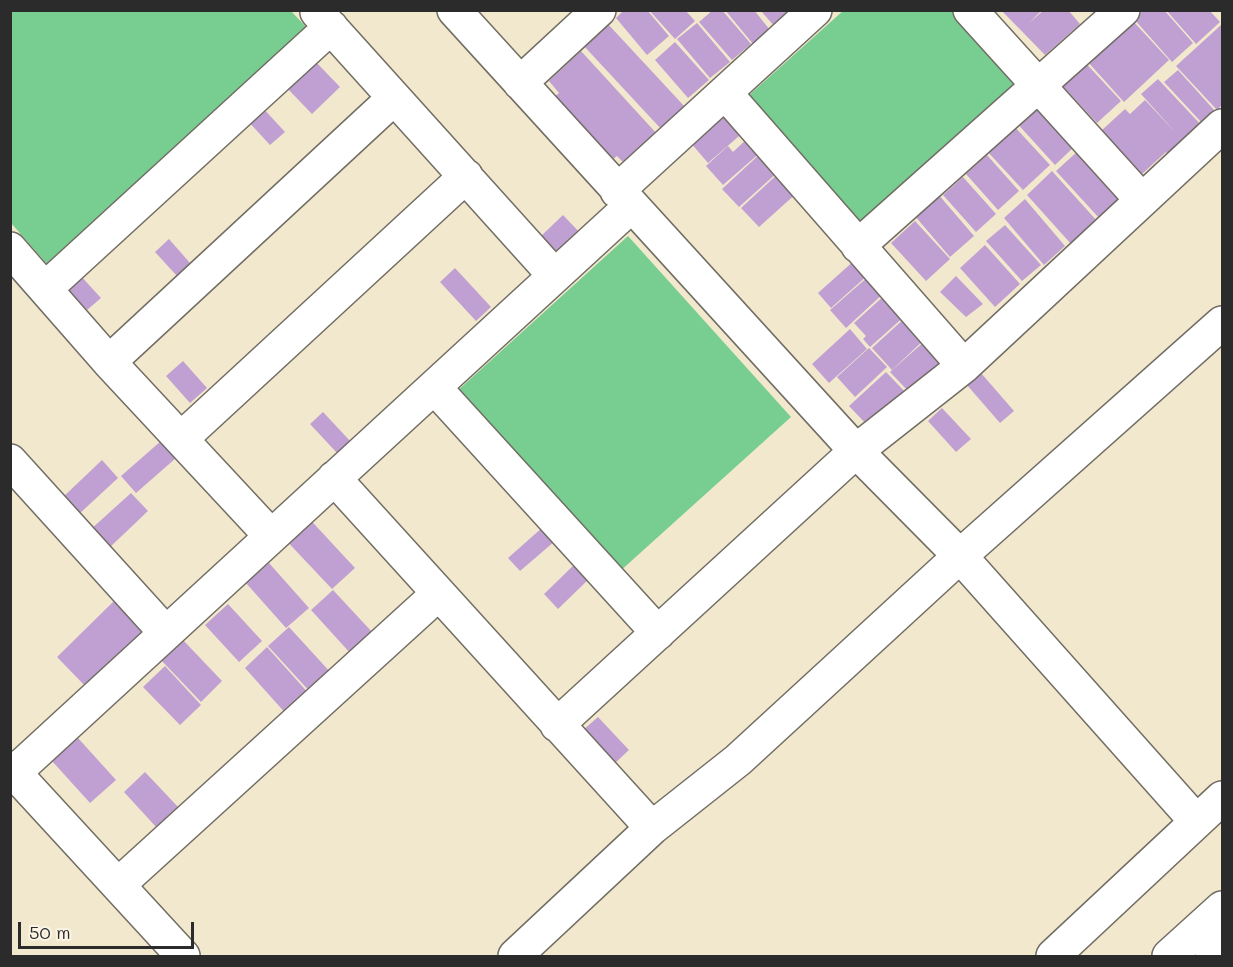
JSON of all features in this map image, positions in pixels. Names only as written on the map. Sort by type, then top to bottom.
[{"type":"street","points":[[454,10],[856,451],[960,556],[1196,821]]},
{"type":"street","points":[[520,83],[599,10]]},
{"type":"street","points":[[183,957],[13,770],[166,633],[555,276],[624,199],[726,94],[815,10]]},
{"type":"street","points":[[970,10],[1142,199]]},
{"type":"street","points":[[858,246],[1123,10]]},
{"type":"street","points":[[46,288],[323,19],[555,276]]},
{"type":"street","points":[[726,94],[964,366]]},
{"type":"street","points":[[109,362],[394,98]]},
{"type":"street","points":[[557,725],[856,451],[964,366],[1222,126]]},
{"type":"street","points":[[182,438],[466,176]]},
{"type":"street","points":[[10,249],[109,362],[271,536]]},
{"type":"street","points":[[515,957],[652,828],[738,760],[960,556],[1222,323]]},
{"type":"street","points":[[434,387],[658,633]]},
{"type":"street","points":[[10,461],[166,633]]},
{"type":"street","points":[[334,478],[652,828]]},
{"type":"street","points":[[118,885],[438,594]]},
{"type":"street","points":[[1053,957],[1222,798]]},
{"type":"street","points":[[1169,957],[1222,908]]},
{"type":"street","points":[[1212,957],[1222,947]]},
{"type":"green space","points":[[844,10],[955,11],[1019,82],[861,223],[748,96]]},
{"type":"green space","points":[[10,11],[291,11],[307,28],[48,265],[11,223]]},
{"type":"green space","points":[[628,236],[791,417],[618,573],[456,392]]},
{"type":"building","points":[[624,10],[647,10],[669,36],[647,55],[616,18]]},
{"type":"building","points":[[649,10],[685,10],[695,21],[675,39]]},
{"type":"building","points":[[713,10],[722,10],[751,44],[732,60],[699,22]]},
{"type":"building","points":[[725,10],[754,10],[770,30],[753,44]]},
{"type":"building","points":[[760,10],[796,10],[776,28]]},
{"type":"building","points":[[1001,10],[1042,10],[1029,23],[1044,10],[1068,10],[1080,24],[1045,55]]},
{"type":"building","points":[[1144,10],[1164,10],[1193,43],[1172,62],[1134,19]]},
{"type":"building","points":[[1166,10],[1209,10],[1220,22],[1196,44]]},
{"type":"building","points":[[1132,20],[1169,60],[1124,102],[1087,61]]},
{"type":"building","points":[[607,23],[685,107],[662,130],[583,45]]},
{"type":"building","points":[[697,23],[730,62],[710,78],[677,39]]},
{"type":"building","points":[[1221,25],[1222,105],[1217,110],[1176,66]]},
{"type":"building","points":[[675,42],[709,80],[688,98],[655,60]]},
{"type":"building","points":[[581,51],[658,135],[626,165],[617,156],[607,164],[550,101],[559,93],[549,81]]},
{"type":"building","points":[[1081,58],[1121,101],[1097,123],[1057,80]]},
{"type":"building","points":[[314,60],[340,87],[312,114],[286,87]]},
{"type":"building","points":[[1178,70],[1215,111],[1202,123],[1164,82]]},
{"type":"building","points":[[1158,79],[1203,127],[1168,154],[1166,152],[1142,174],[1102,130],[1125,109],[1130,114],[1145,100],[1176,133],[1141,94]]},
{"type":"building","points":[[1036,100],[1076,145],[1055,165],[1014,120]]},
{"type":"building","points":[[261,106],[285,132],[270,145],[246,119]]},
{"type":"building","points":[[728,109],[746,130],[708,163],[690,142]]},
{"type":"building","points":[[1013,125],[1050,165],[1023,190],[986,150]]},
{"type":"building","points":[[749,137],[762,151],[723,185],[706,166],[728,146],[733,152]]},
{"type":"building","points":[[1079,150],[1122,199],[1100,219],[1056,171]]},
{"type":"building","points":[[761,153],[778,172],[739,207],[722,189]]},
{"type":"building","points":[[987,155],[1019,191],[998,210],[966,174]]},
{"type":"building","points":[[781,171],[799,191],[759,227],[741,208]]},
{"type":"building","points":[[1052,171],[1097,221],[1072,245],[1027,195]]},
{"type":"building","points":[[963,177],[996,214],[976,232],[943,195]]},
{"type":"building","points":[[938,194],[974,236],[950,257],[914,215]]},
{"type":"building","points":[[1025,199],[1065,246],[1044,265],[1004,218]]},
{"type":"building","points":[[563,215],[582,235],[559,257],[540,237]]},
{"type":"building","points":[[915,221],[950,259],[926,281],[891,243]]},
{"type":"building","points":[[1005,225],[1041,265],[1022,281],[986,241]]},
{"type":"building","points":[[169,239],[190,263],[177,276],[155,252]]},
{"type":"building","points":[[985,245],[1020,284],[995,307],[960,268]]},
{"type":"building","points":[[856,259],[869,274],[831,308],[818,293]]},
{"type":"building","points":[[455,268],[491,307],[476,321],[440,282]]},
{"type":"building","points":[[79,274],[101,298],[87,310],[65,286]]},
{"type":"building","points":[[870,275],[885,292],[846,328],[830,310]]},
{"type":"building","points":[[956,276],[983,304],[966,317],[940,292]]},
{"type":"building","points":[[886,294],[906,315],[870,347],[863,339],[866,336],[854,323]]},
{"type":"building","points":[[906,317],[926,338],[892,370],[872,348]]},
{"type":"building","points":[[850,329],[867,349],[829,383],[812,364]]},
{"type":"building","points":[[926,340],[945,361],[910,393],[890,372]]},
{"type":"building","points":[[869,348],[887,367],[855,397],[837,377]]},
{"type":"building","points":[[183,361],[207,388],[190,403],[166,376]]},
{"type":"building","points":[[886,372],[908,395],[871,429],[849,406]]},
{"type":"building","points":[[981,373],[1014,411],[1000,423],[967,385]]},
{"type":"building","points":[[942,408],[971,439],[956,452],[928,421]]},
{"type":"building","points":[[323,412],[351,442],[338,454],[310,424]]},
{"type":"building","points":[[161,441],[176,458],[136,493],[121,476]]},
{"type":"building","points":[[102,460],[118,478],[78,515],[62,498]]},
{"type":"building","points":[[131,493],[148,511],[108,549],[90,530]]},
{"type":"building","points":[[304,513],[355,568],[332,589],[281,535]]},
{"type":"building","points":[[543,527],[555,541],[520,571],[508,558]]},
{"type":"building","points":[[269,563],[309,608],[286,628],[246,583]]},
{"type":"building","points":[[576,563],[590,578],[558,609],[544,594]]},
{"type":"building","points":[[333,590],[373,633],[351,654],[311,610]]},
{"type":"building","points":[[114,601],[145,633],[88,689],[57,657]]},
{"type":"building","points":[[228,604],[262,641],[239,662],[205,625]]},
{"type":"building","points":[[289,627],[332,674],[312,694],[268,646]]},
{"type":"building","points":[[183,640],[222,681],[201,702],[161,660]]},
{"type":"building","points":[[267,647],[311,696],[288,716],[245,668]]},
{"type":"building","points":[[165,666],[201,705],[180,725],[143,687]]},
{"type":"building","points":[[598,717],[629,750],[614,764],[583,730]]},
{"type":"building","points":[[78,738],[116,780],[90,803],[52,761]]},
{"type":"building","points":[[145,772],[179,808],[157,828],[124,792]]}]
